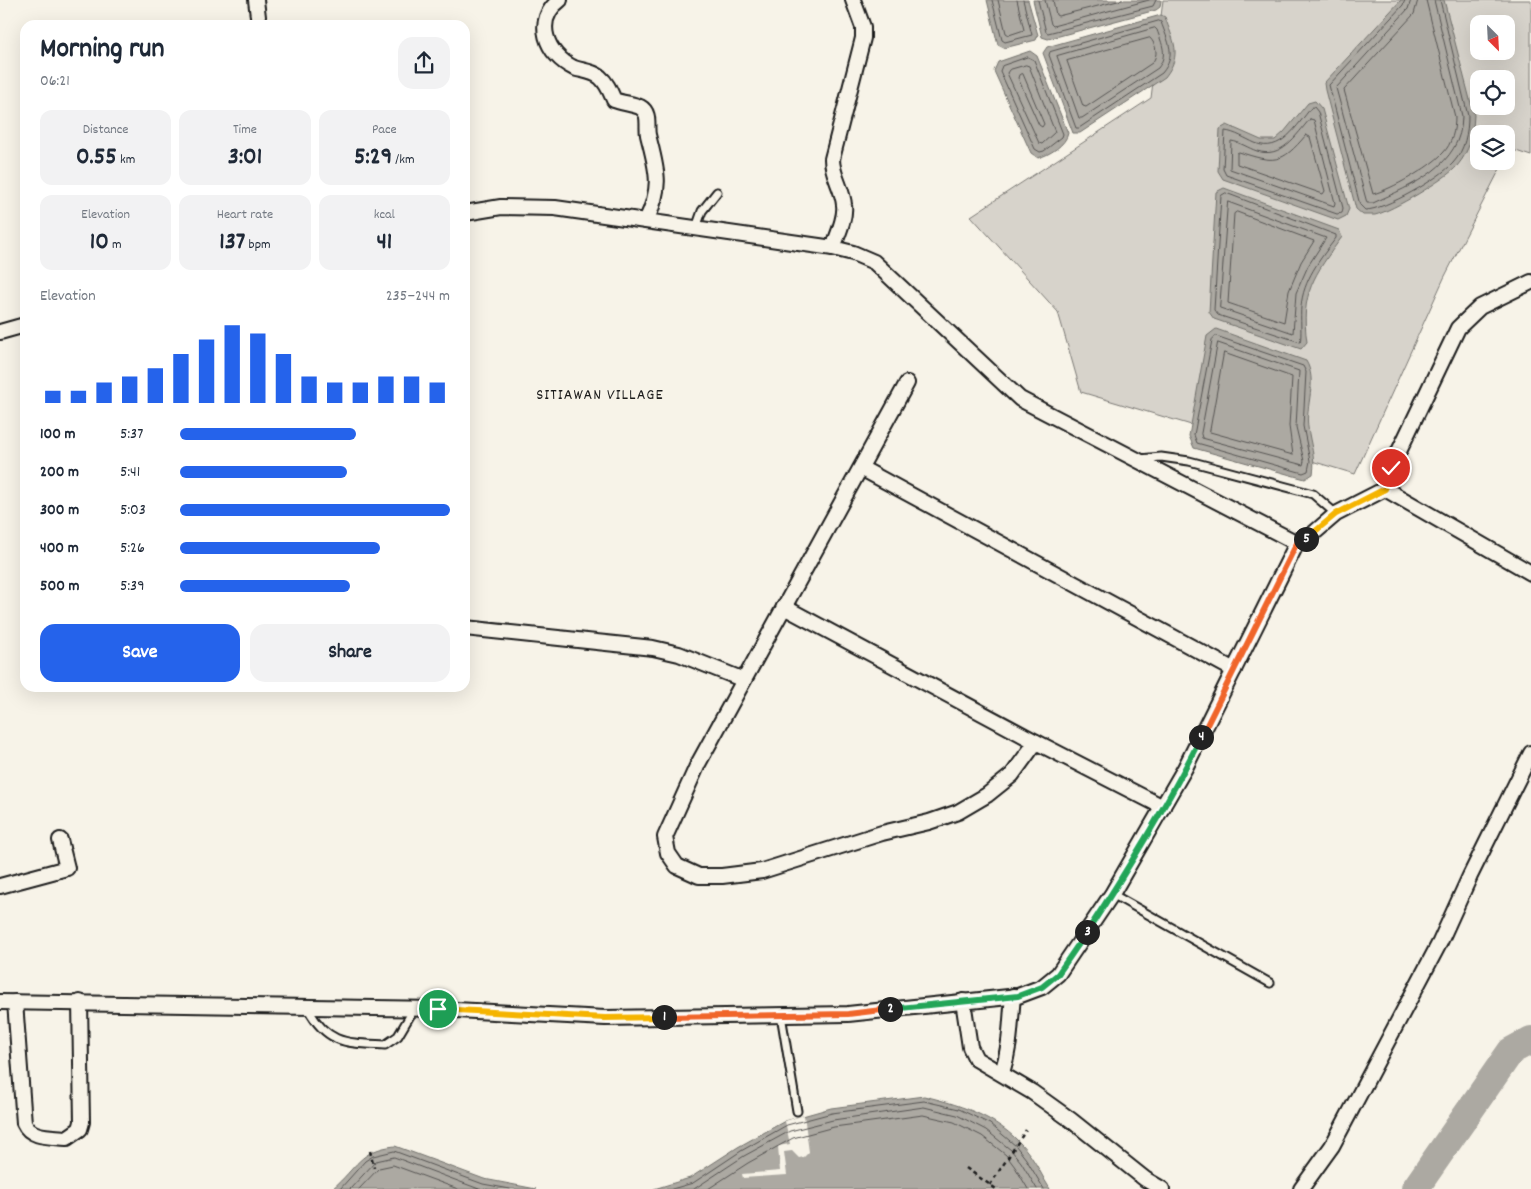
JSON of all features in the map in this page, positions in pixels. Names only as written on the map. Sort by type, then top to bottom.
[{"type":"street","points":[[256,0],[258,20]]},
{"type":"street","points":[[560,0],[547,13],[545,29],[552,51],[573,67],[598,76],[606,83],[614,100],[641,108],[646,114],[649,122],[648,134],[653,148],[658,182],[655,204],[646,221]]},
{"type":"street","points":[[833,248],[844,213],[844,205],[835,179],[832,159],[863,38],[863,27],[853,0]]},
{"type":"street","points":[[470,212],[501,207],[555,208],[833,248],[853,253],[874,262],[1020,399],[1297,543],[1307,539],[1336,514],[1385,489],[1391,468],[1458,328],[1480,307],[1531,282]]},
{"type":"street","points":[[0,332],[20,326]]},
{"type":"street","points":[[907,383],[698,764],[665,837],[668,853],[677,866],[698,876],[722,876],[762,871],[958,812],[987,795],[1012,774],[1036,742]]},
{"type":"street","points":[[861,468],[1234,670]]},
{"type":"street","points":[[1385,489],[1531,573]]},
{"type":"street","points":[[0,1002],[414,1009],[605,1018],[848,1014],[1013,996],[1042,987],[1058,974],[1112,894],[1186,768],[1297,543]]},
{"type":"street","points":[[784,607],[1036,742],[1163,807]]},
{"type":"street","points":[[470,629],[653,648],[679,654],[744,680]]},
{"type":"street","points":[[1301,1189],[1332,1146],[1358,1099],[1440,942],[1470,876],[1531,753]]},
{"type":"street","points":[[0,886],[67,868],[60,840]]},
{"type":"street","points":[[1002,1073],[1011,1037],[1013,996]]},
{"type":"street","points":[[963,1001],[970,1047],[976,1059],[1002,1073],[1071,1120],[1118,1159],[1162,1189]]},
{"type":"street","points":[[15,1002],[24,1123],[27,1130],[32,1134],[67,1138],[80,1129],[82,1122],[80,1002]]},
{"type":"lane","points":[[696,228],[702,211],[717,192]]},
{"type":"lane","points":[[1134,459],[1161,457],[1189,461],[1313,494],[1336,514]]},
{"type":"lane","points":[[1112,894],[1270,983]]},
{"type":"lane","points":[[308,1007],[324,1031],[339,1041],[385,1045],[398,1036],[414,1009]]},
{"type":"lane","points":[[781,1015],[797,1111]]},
{"type":"path","points":[[990,1185],[1026,1130]]},
{"type":"path","points":[[370,1151],[374,1168]]},
{"type":"path","points":[[966,1168],[996,1189]]},
{"type":"shaded area","points":[[1163,0],[1531,0],[1531,156],[1515,151],[1515,125],[1470,125],[1470,170],[1499,170],[1444,278],[1355,474],[1081,392],[1058,312],[971,216],[1151,98]]},
{"type":"water","points":[[987,0],[1028,0],[1038,35],[1036,40],[1004,48],[998,45]]},
{"type":"water","points":[[1033,0],[1161,0],[1160,7],[1156,10],[1048,39],[1042,37]]},
{"type":"water","points":[[1401,0],[1444,0],[1470,100],[1470,115],[1474,115],[1473,125],[1470,125],[1468,148],[1457,166],[1442,179],[1383,212],[1375,215],[1363,215],[1356,209],[1324,83]]},
{"type":"water","points":[[1161,15],[1165,17],[1175,47],[1174,61],[1165,77],[1080,133],[1073,133],[1043,53],[1047,47]]},
{"type":"water","points":[[1030,51],[1037,56],[1068,133],[1064,142],[1056,149],[1038,158],[1031,153],[994,71],[998,62]]},
{"type":"water","points":[[1315,101],[1322,109],[1349,209],[1346,216],[1338,220],[1223,179],[1218,171],[1220,129],[1227,125],[1261,140],[1275,140],[1308,103]]},
{"type":"water","points":[[1224,188],[1339,230],[1342,237],[1311,286],[1305,325],[1307,342],[1301,349],[1214,319],[1209,312],[1216,192]]},
{"type":"water","points":[[1216,329],[1306,361],[1311,377],[1308,419],[1313,456],[1313,474],[1305,479],[1194,448],[1189,436],[1207,336]]},
{"type":"water","points":[[924,1096],[954,1104],[996,1123],[1020,1143],[1030,1155],[1050,1189],[654,1189],[690,1178],[738,1147],[785,1121],[831,1108]]},
{"type":"water","points":[[395,1146],[484,1179],[536,1189],[332,1189],[366,1156],[374,1151]]},
{"type":"pier","points":[[804,1115],[809,1152],[804,1157],[799,1158],[792,1151],[784,1152],[787,1175],[743,1178],[742,1174],[780,1171],[778,1146],[790,1144],[785,1121]]},
{"type":"waterway","points":[[1415,1189],[1511,1051],[1531,1040]]},
{"type":"district","name":"SITIAWAN VILLAGE","points":[[600,393]]},
{"type":"route","points":[[438,1009],[605,1018],[848,1014],[1018,996],[1042,987],[1058,974],[1112,894],[1186,768],[1297,543],[1307,539],[1336,514],[1385,489],[1391,468]]}]
